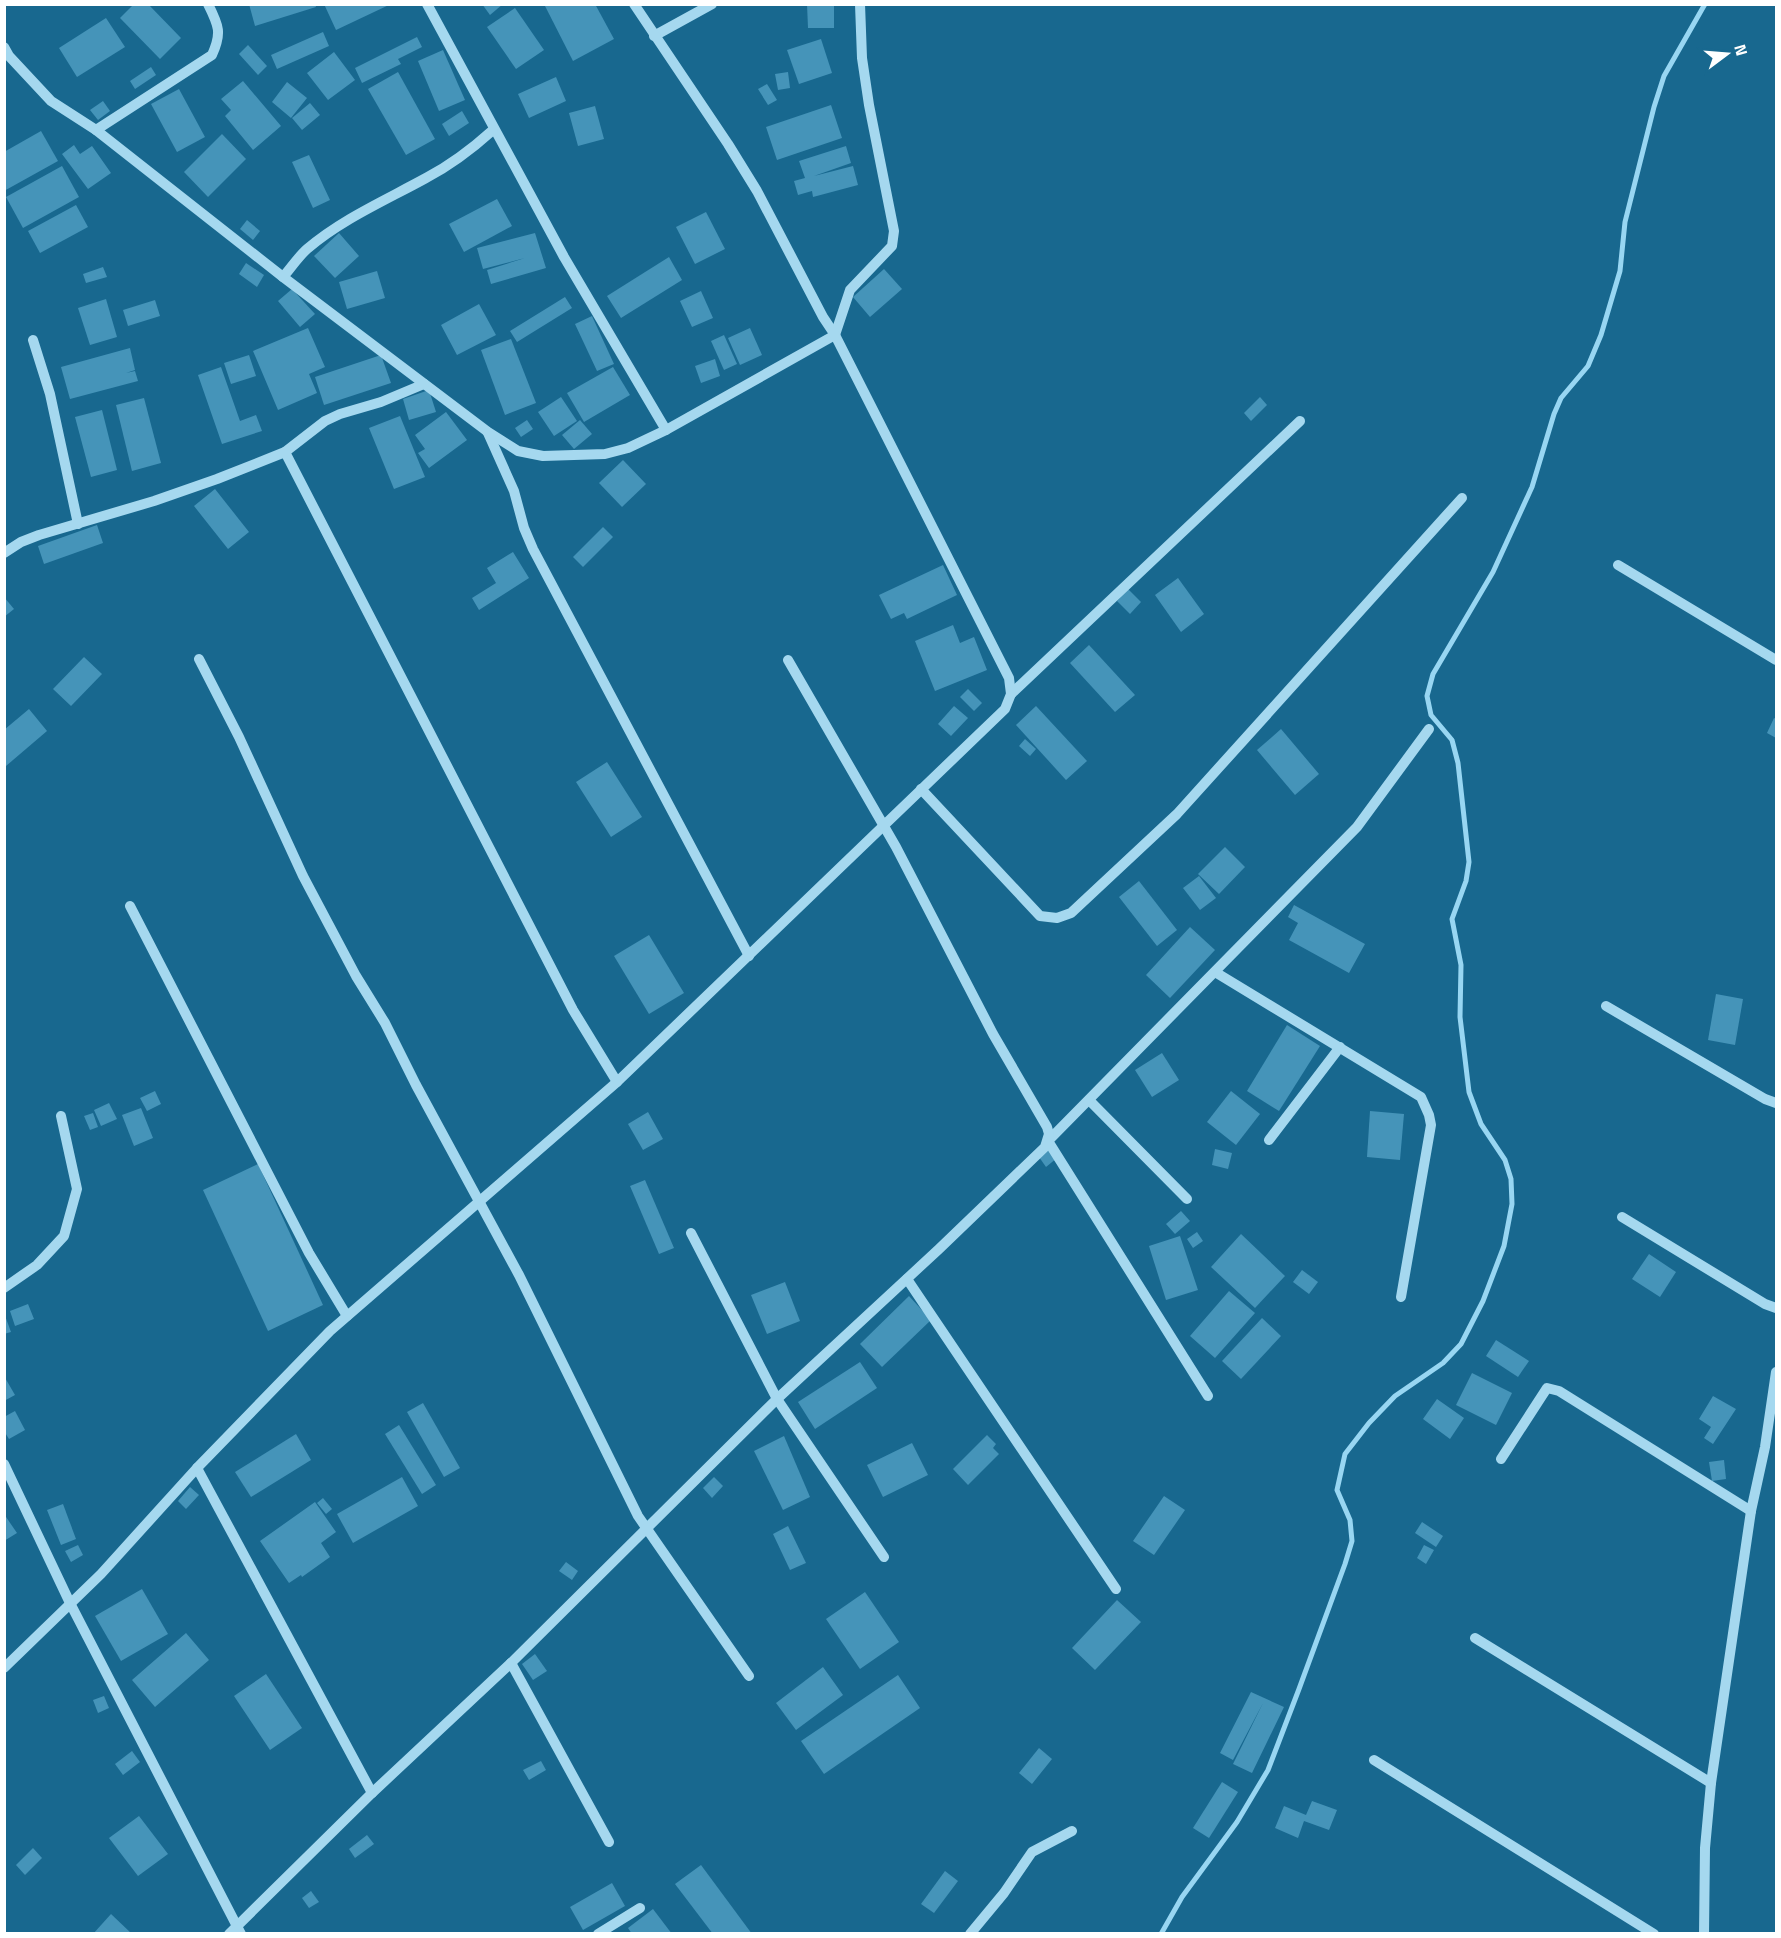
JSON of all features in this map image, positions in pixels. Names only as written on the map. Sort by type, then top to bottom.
[{"type":"street","points":[[96,130],[212,55],[219,38],[215,17],[208,4]]},
{"type":"street","points":[[427,4],[564,257],[666,430]]},
{"type":"street","points":[[634,4],[757,191],[823,317],[835,335],[1010,678],[1011,694]]},
{"type":"street","points":[[654,36],[712,4]]},
{"type":"street","points":[[4,47],[9,56],[51,101],[96,130],[283,277],[488,432],[518,451],[543,456],[605,454],[628,448],[666,430],[835,335],[850,291],[892,246],[894,231],[864,70],[860,4]]},
{"type":"street","points":[[283,277],[306,250],[330,232],[428,177],[471,150],[494,130]]},
{"type":"street","points":[[33,340],[50,394],[78,524]]},
{"type":"street","points":[[4,553],[21,542],[39,535],[154,501],[285,452],[325,421],[339,414],[381,402],[424,384]]},
{"type":"street","points":[[4,1668],[101,1574],[197,1468],[303,1358],[348,1316],[617,1082],[1005,709],[1011,694],[1299,421]]},
{"type":"street","points":[[488,432],[514,491],[524,528],[533,549],[749,956]]},
{"type":"street","points":[[285,452],[573,1010],[617,1082]]},
{"type":"street","points":[[921,789],[1040,916],[1057,918],[1071,913],[1177,814],[1462,498]]},
{"type":"street","points":[[1618,565],[1776,660]]},
{"type":"street","points":[[199,659],[239,737],[303,876],[356,976],[385,1023],[519,1275],[638,1516],[749,1676]]},
{"type":"street","points":[[788,660],[896,847],[993,1034],[1047,1127],[1048,1141],[1208,1396]]},
{"type":"street","points":[[4,1464],[70,1603],[235,1931],[372,1793],[511,1663],[777,1400],[1045,1147],[1048,1141],[1357,827],[1430,729]]},
{"type":"street","points":[[130,906],[309,1252],[348,1316]]},
{"type":"street","points":[[1215,972],[1421,1097],[1431,1125],[1401,1297]]},
{"type":"street","points":[[1606,1006],[1765,1099],[1776,1103]]},
{"type":"street","points":[[1269,1140],[1340,1047]]},
{"type":"street","points":[[1089,1100],[1187,1199]]},
{"type":"street","points":[[4,1288],[37,1265],[64,1236],[77,1189],[61,1116]]},
{"type":"street","points":[[1622,1217],[1765,1304],[1776,1308]]},
{"type":"street","points":[[691,1233],[777,1400],[884,1557]]},
{"type":"street","points":[[907,1279],[1116,1589]]},
{"type":"street","points":[[1704,1934],[1705,1848],[1711,1783],[1751,1511],[1766,1447],[1776,1372]]},
{"type":"street","points":[[1500,1460],[1547,1388],[1559,1391],[1751,1511]]},
{"type":"street","points":[[197,1468],[372,1793]]},
{"type":"street","points":[[1475,1638],[1711,1783]]},
{"type":"street","points":[[511,1663],[609,1842]]},
{"type":"street","points":[[1374,1760],[1654,1934]]},
{"type":"street","points":[[970,1934],[1004,1893],[1032,1852],[1072,1831]]},
{"type":"street","points":[[598,1934],[640,1908]]},
{"type":"building","points":[[134,4],[148,4],[181,38],[160,59],[120,18]]},
{"type":"building","points":[[249,4],[315,4],[316,7],[255,26]]},
{"type":"building","points":[[324,4],[391,4],[336,30]]},
{"type":"building","points":[[482,4],[503,4],[490,15]]},
{"type":"building","points":[[544,4],[595,4],[614,39],[573,61]]},
{"type":"building","points":[[807,4],[834,4],[834,28],[808,28]]},
{"type":"building","points":[[515,8],[544,50],[516,69],[487,27]]},
{"type":"building","points":[[106,18],[125,47],[77,77],[59,48]]},
{"type":"building","points":[[323,32],[329,46],[277,69],[271,55]]},
{"type":"building","points":[[417,37],[422,47],[398,59],[401,64],[362,83],[355,68]]},
{"type":"building","points":[[821,39],[832,73],[799,84],[787,50]]},
{"type":"building","points":[[248,45],[267,66],[258,75],[239,54]]},
{"type":"building","points":[[443,50],[465,100],[439,111],[418,61]]},
{"type":"building","points":[[334,52],[355,80],[328,100],[307,73]]},
{"type":"building","points":[[151,67],[156,75],[135,89],[130,81]]},
{"type":"building","points":[[398,72],[435,139],[406,155],[368,89]]},
{"type":"building","points":[[788,72],[790,88],[778,90],[775,74]]},
{"type":"building","points":[[556,77],[566,101],[529,118],[518,94]]},
{"type":"building","points":[[243,81],[281,126],[253,150],[225,116],[231,110],[221,99]]},
{"type":"building","points":[[287,82],[307,98],[291,118],[272,102]]},
{"type":"building","points":[[767,84],[777,100],[768,105],[758,89]]},
{"type":"building","points":[[179,89],[205,137],[177,152],[151,104]]},
{"type":"building","points":[[103,101],[110,111],[98,120],[90,110]]},
{"type":"building","points":[[310,103],[320,115],[302,130],[292,118]]},
{"type":"building","points":[[831,105],[842,138],[777,160],[766,127]]},
{"type":"building","points":[[595,106],[604,139],[578,146],[569,113]]},
{"type":"building","points":[[462,111],[469,123],[449,136],[442,124]]},
{"type":"building","points":[[41,131],[58,161],[4,191],[4,152]]},
{"type":"building","points":[[222,134],[246,159],[208,197],[184,172]]},
{"type":"building","points":[[74,145],[80,154],[92,146],[111,173],[88,189],[62,154]]},
{"type":"building","points":[[846,146],[851,163],[814,176],[853,166],[858,185],[813,197],[812,191],[798,195],[794,181],[805,178],[799,161]]},
{"type":"building","points":[[309,155],[330,200],[313,208],[292,162]]},
{"type":"building","points":[[62,166],[79,197],[23,228],[6,197]]},
{"type":"building","points":[[497,199],[512,226],[464,252],[449,224]]},
{"type":"building","points":[[76,205],[88,227],[40,253],[28,231]]},
{"type":"building","points":[[706,212],[725,249],[695,264],[676,227]]},
{"type":"building","points":[[247,220],[260,231],[253,240],[240,229]]},
{"type":"building","points":[[339,233],[359,256],[335,278],[314,256]]},
{"type":"building","points":[[535,233],[546,268],[491,284],[487,270],[525,258],[483,269],[477,248]]},
{"type":"building","points":[[669,257],[682,280],[621,318],[607,296]]},
{"type":"building","points":[[246,263],[264,275],[257,287],[239,274]]},
{"type":"building","points":[[103,267],[107,277],[86,283],[83,274]]},
{"type":"building","points":[[884,269],[902,289],[870,317],[853,297]]},
{"type":"building","points":[[377,271],[385,298],[347,309],[339,282]]},
{"type":"building","points":[[292,289],[315,314],[300,327],[278,301]]},
{"type":"building","points":[[701,291],[713,318],[692,327],[680,301]]},
{"type":"building","points":[[565,297],[572,308],[517,342],[510,331]]},
{"type":"building","points":[[106,299],[117,337],[90,345],[78,308]]},
{"type":"building","points":[[155,300],[160,316],[128,326],[123,310]]},
{"type":"building","points":[[479,304],[496,335],[457,355],[441,325]]},
{"type":"building","points":[[592,316],[614,364],[597,371],[575,324]]},
{"type":"building","points":[[308,328],[325,367],[309,374],[317,393],[278,410],[253,351]]},
{"type":"building","points":[[750,328],[762,355],[740,365],[728,338]]},
{"type":"building","points":[[724,335],[737,364],[724,370],[711,341]]},
{"type":"building","points":[[511,339],[536,403],[505,415],[481,350]]},
{"type":"building","points":[[130,348],[135,370],[126,373],[135,371],[138,381],[70,399],[61,367]]},
{"type":"building","points":[[249,355],[256,376],[231,384],[224,363]]},
{"type":"building","points":[[381,355],[391,383],[324,405],[315,377]]},
{"type":"building","points":[[715,359],[720,376],[701,383],[695,366]]},
{"type":"building","points":[[221,367],[240,421],[256,415],[262,431],[222,444],[198,375]]},
{"type":"building","points":[[613,367],[630,395],[584,422],[567,393]]},
{"type":"building","points":[[429,390],[436,412],[409,420],[403,399]]},
{"type":"building","points":[[561,397],[577,421],[554,436],[538,412]]},
{"type":"building","points":[[1260,397],[1267,405],[1251,421],[1244,413]]},
{"type":"building","points":[[144,398],[161,463],[132,471],[116,405]]},
{"type":"building","points":[[102,410],[117,470],[91,477],[75,417]]},
{"type":"building","points":[[446,412],[467,440],[429,468],[418,453],[425,449],[415,435]]},
{"type":"building","points":[[400,416],[425,477],[394,489],[369,428]]},
{"type":"building","points":[[527,420],[533,429],[521,437],[515,428]]},
{"type":"building","points":[[580,420],[592,434],[574,449],[562,435]]},
{"type":"building","points":[[623,460],[646,484],[622,507],[599,483]]},
{"type":"building","points":[[215,489],[249,532],[228,549],[194,506]]},
{"type":"building","points":[[97,525],[103,543],[44,564],[38,546]]},
{"type":"building","points":[[603,527],[613,537],[583,567],[573,557]]},
{"type":"building","points":[[513,552],[529,578],[479,610],[472,598],[496,583],[487,568]]},
{"type":"building","points":[[943,565],[957,595],[907,619],[904,613],[891,619],[879,595]]},
{"type":"building","points":[[1178,578],[1204,614],[1181,632],[1155,595]]},
{"type":"building","points":[[1128,589],[1141,602],[1130,614],[1117,601]]},
{"type":"building","points":[[4,597],[14,609],[4,617]]},
{"type":"building","points":[[953,625],[960,643],[974,637],[987,670],[935,691],[915,641]]},
{"type":"building","points":[[1089,645],[1135,695],[1115,712],[1070,663]]},
{"type":"building","points":[[84,657],[102,674],[71,706],[53,689]]},
{"type":"building","points":[[968,689],[982,703],[974,711],[960,697]]},
{"type":"building","points":[[954,706],[968,718],[951,736],[938,724]]},
{"type":"building","points":[[1036,706],[1087,761],[1066,780],[1016,725]]},
{"type":"building","points":[[29,709],[47,731],[6,766],[4,764],[4,730]]},
{"type":"building","points":[[1774,718],[1776,719],[1776,738],[1767,733]]},
{"type":"building","points":[[1281,729],[1319,774],[1295,795],[1257,750]]},
{"type":"building","points":[[1025,739],[1036,749],[1030,756],[1019,746]]},
{"type":"building","points":[[607,762],[642,817],[611,837],[576,782]]},
{"type":"building","points":[[1225,847],[1245,867],[1219,894],[1198,874]]},
{"type":"building","points":[[1199,876],[1216,898],[1200,910],[1183,888]]},
{"type":"building","points":[[1139,881],[1177,930],[1157,946],[1119,897]]},
{"type":"building","points":[[1294,905],[1365,944],[1349,973],[1289,940],[1298,923],[1288,917]]},
{"type":"building","points":[[1190,927],[1215,950],[1170,998],[1146,975]]},
{"type":"building","points":[[649,935],[684,993],[649,1014],[614,956]]},
{"type":"building","points":[[1716,994],[1743,999],[1735,1045],[1708,1040]]},
{"type":"building","points":[[1287,1025],[1320,1046],[1279,1111],[1247,1091]]},
{"type":"building","points":[[1162,1053],[1179,1080],[1152,1097],[1135,1070]]},
{"type":"building","points":[[155,1091],[161,1104],[147,1111],[140,1098]]},
{"type":"building","points":[[1231,1091],[1260,1114],[1236,1145],[1207,1122]]},
{"type":"building","points":[[109,1103],[117,1119],[101,1126],[94,1110]]},
{"type":"building","points":[[141,1108],[153,1138],[134,1146],[122,1115]]},
{"type":"building","points":[[1370,1111],[1404,1114],[1400,1160],[1367,1157]]},
{"type":"building","points":[[648,1112],[663,1139],[643,1150],[628,1124]]},
{"type":"building","points":[[93,1113],[98,1127],[90,1130],[84,1116]]},
{"type":"building","points":[[1050,1149],[1057,1158],[1046,1167],[1039,1157]]},
{"type":"building","points":[[1215,1149],[1232,1153],[1228,1169],[1212,1165]]},
{"type":"building","points":[[258,1164],[323,1305],[268,1331],[203,1190]]},
{"type":"building","points":[[645,1180],[674,1248],[659,1254],[630,1186]]},
{"type":"building","points":[[1181,1211],[1190,1221],[1175,1234],[1166,1224]]},
{"type":"building","points":[[1197,1232],[1203,1241],[1193,1248],[1187,1239]]},
{"type":"building","points":[[1241,1234],[1285,1276],[1255,1308],[1211,1267]]},
{"type":"building","points":[[1180,1236],[1198,1290],[1166,1300],[1149,1246]]},
{"type":"building","points":[[1649,1254],[1676,1272],[1660,1297],[1632,1279]]},
{"type":"building","points":[[1302,1270],[1318,1282],[1309,1294],[1293,1282]]},
{"type":"building","points":[[785,1282],[800,1321],[767,1334],[751,1295]]},
{"type":"building","points":[[1229,1291],[1255,1313],[1215,1358],[1190,1336]]},
{"type":"building","points":[[909,1296],[931,1320],[882,1367],[860,1344]]},
{"type":"building","points":[[28,1304],[34,1319],[15,1326],[10,1311]]},
{"type":"building","points":[[4,1313],[11,1332],[4,1334]]},
{"type":"building","points":[[1262,1318],[1281,1336],[1241,1379],[1222,1361]]},
{"type":"building","points":[[1496,1340],[1529,1361],[1518,1377],[1486,1356]]},
{"type":"building","points":[[860,1362],[877,1388],[815,1429],[798,1402]]},
{"type":"building","points":[[1472,1373],[1512,1393],[1496,1425],[1456,1405]]},
{"type":"building","points":[[4,1376],[15,1395],[4,1401]]},
{"type":"building","points":[[1713,1396],[1736,1409],[1713,1444],[1704,1438],[1711,1427],[1699,1419]]},
{"type":"building","points":[[1437,1399],[1464,1418],[1450,1439],[1423,1419]]},
{"type":"building","points":[[423,1403],[460,1468],[444,1477],[407,1412]]},
{"type":"building","points":[[15,1411],[25,1430],[9,1439],[4,1431],[4,1417]]},
{"type":"building","points":[[399,1425],[436,1485],[422,1494],[385,1434]]},
{"type":"building","points":[[296,1434],[311,1460],[251,1497],[235,1472]]},
{"type":"building","points":[[987,1435],[996,1444],[993,1448],[999,1454],[968,1485],[953,1469]]},
{"type":"building","points":[[784,1436],[810,1497],[783,1510],[754,1451]]},
{"type":"building","points":[[912,1443],[928,1475],[883,1497],[867,1465]]},
{"type":"building","points":[[1724,1460],[1726,1479],[1712,1481],[1709,1462]]},
{"type":"building","points":[[402,1477],[418,1506],[353,1543],[337,1514]]},
{"type":"building","points":[[714,1477],[723,1486],[712,1498],[703,1488]]},
{"type":"building","points":[[190,1487],[199,1495],[186,1509],[178,1501]]},
{"type":"building","points":[[1164,1496],[1185,1510],[1154,1555],[1133,1541]]},
{"type":"building","points":[[323,1498],[332,1509],[326,1514],[317,1503]]},
{"type":"building","points":[[315,1502],[336,1532],[321,1543],[330,1557],[302,1577],[301,1575],[289,1583],[260,1541]]},
{"type":"building","points":[[63,1504],[76,1539],[61,1545],[47,1510]]},
{"type":"building","points":[[4,1514],[17,1533],[4,1541]]},
{"type":"building","points":[[1422,1522],[1443,1536],[1436,1547],[1415,1533]]},
{"type":"building","points":[[788,1526],[806,1563],[790,1570],[773,1534]]},
{"type":"building","points":[[78,1545],[83,1555],[71,1562],[65,1551]]},
{"type":"building","points":[[1424,1545],[1434,1550],[1426,1564],[1417,1558]]},
{"type":"building","points":[[566,1562],[578,1571],[572,1580],[559,1571]]},
{"type":"building","points":[[142,1589],[168,1634],[121,1661],[95,1616]]},
{"type":"building","points":[[865,1592],[899,1642],[860,1669],[826,1619]]},
{"type":"building","points":[[1117,1600],[1141,1622],[1095,1670],[1072,1648]]},
{"type":"building","points":[[186,1633],[209,1660],[155,1707],[132,1680]]},
{"type":"building","points":[[535,1654],[547,1671],[533,1680],[522,1664]]},
{"type":"building","points":[[823,1667],[843,1695],[796,1730],[776,1703]]},
{"type":"building","points":[[266,1674],[302,1728],[270,1750],[234,1696]]},
{"type":"building","points":[[898,1675],[920,1708],[824,1774],[801,1741]]},
{"type":"building","points":[[1251,1692],[1284,1707],[1252,1773],[1233,1764],[1263,1703],[1233,1760],[1220,1753]]},
{"type":"building","points":[[104,1696],[109,1708],[98,1713],[93,1700]]},
{"type":"building","points":[[1039,1748],[1052,1759],[1032,1784],[1019,1773]]},
{"type":"building","points":[[132,1751],[140,1762],[123,1775],[115,1764]]},
{"type":"building","points":[[541,1761],[546,1770],[529,1780],[523,1770]]},
{"type":"building","points":[[1222,1782],[1238,1792],[1209,1838],[1193,1828]]},
{"type":"building","points":[[1312,1801],[1337,1810],[1329,1830],[1304,1821],[1298,1838],[1275,1828],[1284,1806],[1306,1815]]},
{"type":"building","points":[[139,1816],[168,1854],[138,1876],[109,1838]]},
{"type":"building","points":[[367,1835],[374,1844],[355,1858],[349,1849]]},
{"type":"building","points":[[33,1848],[42,1858],[25,1875],[16,1865]]},
{"type":"building","points":[[701,1865],[752,1934],[713,1934],[675,1884]]},
{"type":"building","points":[[945,1871],[958,1881],[934,1913],[921,1904]]},
{"type":"building","points":[[612,1883],[625,1906],[583,1930],[570,1907]]},
{"type":"building","points":[[311,1891],[319,1902],[309,1908],[302,1898]]},
{"type":"building","points":[[653,1909],[672,1934],[632,1934],[628,1928]]},
{"type":"building","points":[[111,1914],[132,1934],[93,1934]]},
{"type":"waterway","points":[[1161,1934],[1182,1897],[1237,1822],[1268,1770],[1352,1541],[1350,1520],[1337,1490],[1345,1454],[1369,1423],[1395,1396],[1443,1363],[1461,1344],[1483,1301],[1504,1246],[1512,1204],[1511,1179],[1505,1160],[1481,1124],[1469,1092],[1460,1017],[1461,965],[1452,919],[1466,881],[1469,862],[1458,763],[1452,740],[1431,715],[1427,696],[1433,674],[1493,572],[1532,487],[1561,398],[1588,366],[1601,335],[1620,271],[1625,222],[1654,107],[1664,76],[1705,4]]}]
